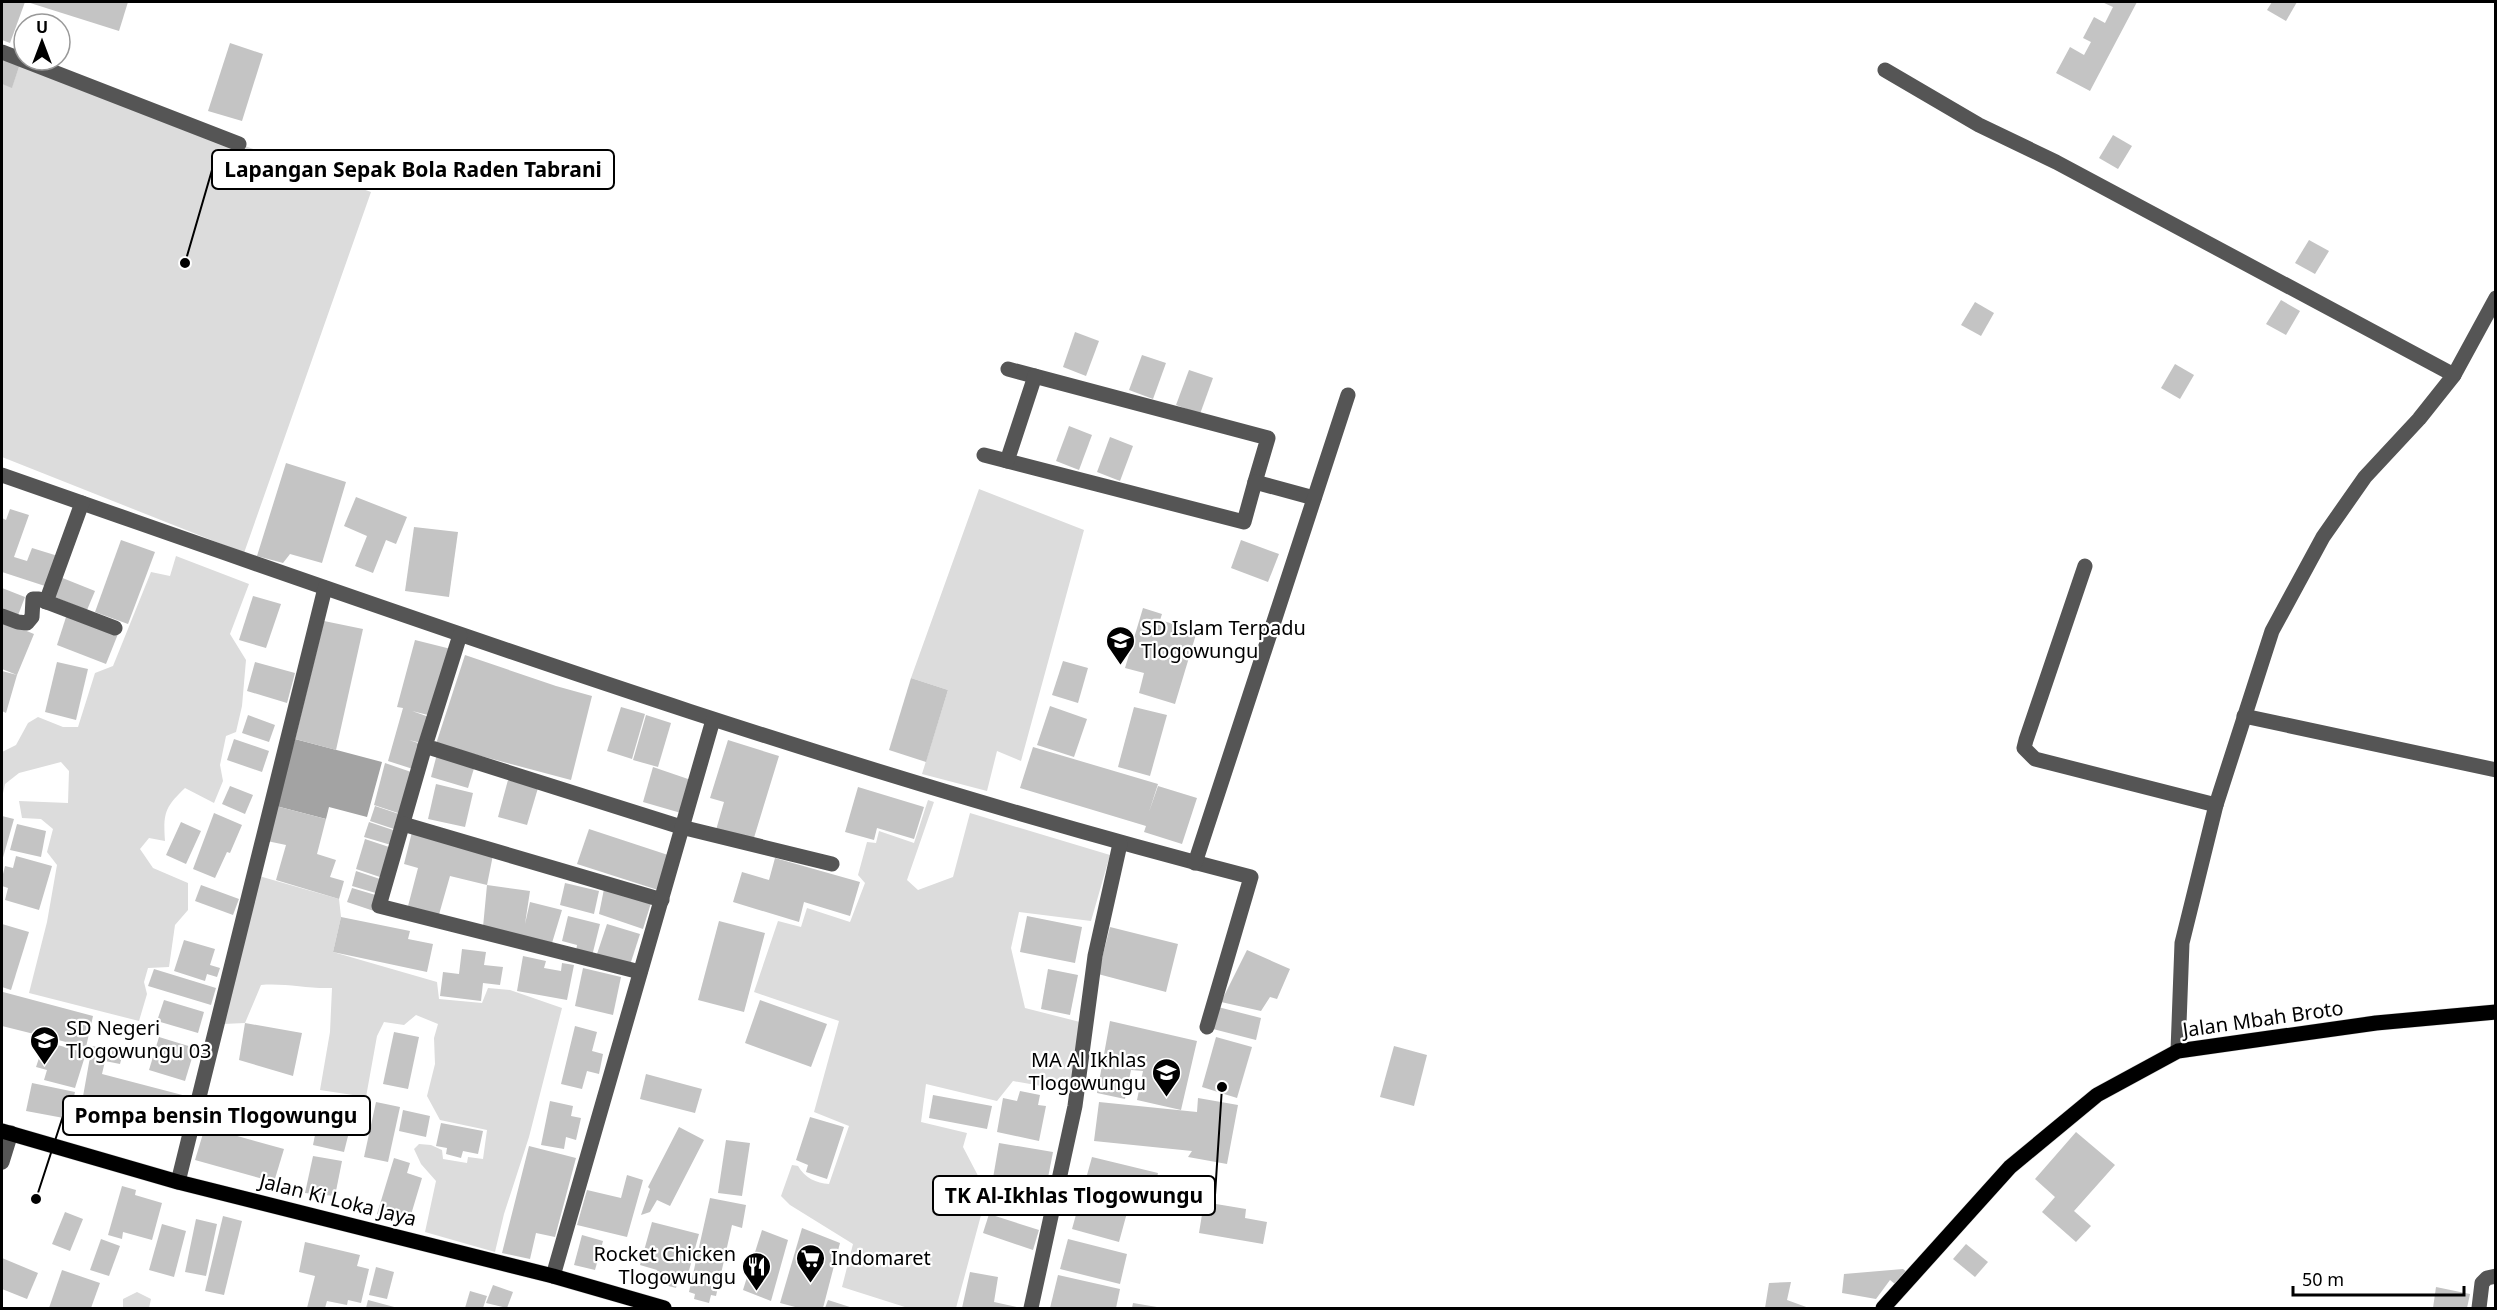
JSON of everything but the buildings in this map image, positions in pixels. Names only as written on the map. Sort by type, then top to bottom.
[{"type":"main road","name":"Jalan Mbah Broto","points":[[1883,1308],[2010,1167],[2097,1095],[2178,1051],[2376,1023],[2496,1012]]},
{"type":"main road","name":"Jalan Ki Loka Jaya","points":[[6,1132],[178,1182],[553,1276],[664,1308]]},
{"type":"street","points":[[2,52],[239,144]]},
{"type":"street","points":[[1885,70],[1979,124],[2056,162],[2454,375]]},
{"type":"street","points":[[2178,1051],[2182,942],[2216,805],[2272,631],[2323,537],[2365,477],[2419,419],[2454,375],[2496,298]]},
{"type":"street","points":[[984,455],[1244,522],[1268,438],[1008,369]]},
{"type":"street","points":[[1007,461],[1035,376]]},
{"type":"street","points":[[1195,863],[1348,395]]},
{"type":"street","points":[[2,475],[460,636],[714,720],[1120,844],[1251,877],[1206,1027]]},
{"type":"street","points":[[1255,482],[1314,498]]},
{"type":"street","points":[[46,602],[82,503]]},
{"type":"street","points":[[2085,566],[2026,740],[2024,748],[2026,753],[2035,759],[2216,805]]},
{"type":"street","points":[[178,1182],[325,588]]},
{"type":"street","points":[[2,616],[27,623],[32,616],[33,599],[115,628]]},
{"type":"street","points":[[460,636],[425,746],[379,906],[640,972]]},
{"type":"street","points":[[2244,716],[2496,770]]},
{"type":"street","points":[[553,1276],[681,827],[714,720]]},
{"type":"street","points":[[425,746],[681,827],[832,864]]},
{"type":"street","points":[[403,824],[662,900]]},
{"type":"street","points":[[1031,1308],[1075,1106],[1095,956],[1120,844]]},
{"type":"street","points":[[2,1162],[6,1132]]},
{"type":"street","points":[[2479,1308],[2482,1282],[2496,1276]]},
{"type":"shaded area","points":[[17,72],[47,72],[371,192],[244,553],[2,457],[2,84],[12,87]]},
{"type":"shaded area","points":[[979,489],[1084,530],[1021,761],[997,751],[987,791],[922,774],[948,690],[911,678]]},
{"type":"shaded area","points":[[176,556],[249,584],[230,634],[246,660],[242,706],[236,732],[226,736],[220,765],[223,781],[214,803],[185,788],[173,800],[167,811],[164,824],[165,841],[149,838],[140,849],[153,868],[188,883],[188,910],[175,925],[169,967],[148,968],[144,982],[147,994],[139,1021],[29,993],[47,922],[57,865],[47,852],[53,829],[41,819],[22,818],[19,801],[68,803],[69,771],[61,762],[19,773],[5,784],[2,798],[2,752],[16,745],[28,723],[38,717],[63,727],[78,727],[95,673],[113,666],[151,572],[170,576]]},
{"type":"shaded area","points":[[295,739],[382,762],[367,817],[329,807],[326,819],[276,806]]},
{"type":"shaded area","points":[[928,800],[934,802],[907,880],[918,890],[953,877],[970,813],[1110,855],[1091,921],[1019,912],[1011,948],[1025,1008],[1080,1022],[1070,1091],[1013,1081],[997,1101],[926,1084],[921,1122],[967,1133],[963,1147],[987,1193],[956,1308],[908,1308],[842,1287],[853,1244],[790,1205],[781,1196],[792,1165],[798,1166],[811,1179],[829,1184],[849,1126],[814,1112],[839,1021],[754,992],[778,921],[801,927],[807,908],[850,922],[865,883],[858,875],[867,842],[876,843],[879,831],[914,843]]},
{"type":"shaded area","points":[[259,876],[339,899],[341,917],[333,952],[437,982],[439,999],[482,1003],[488,988],[510,990],[562,1008],[529,1137],[504,1214],[495,1252],[425,1232],[436,1181],[421,1164],[414,1149],[419,1144],[431,1145],[442,1150],[443,1159],[467,1163],[468,1157],[483,1159],[487,1130],[440,1120],[427,1096],[435,1064],[434,1038],[438,1024],[416,1015],[404,1025],[384,1022],[377,1036],[366,1097],[320,1090],[330,1032],[332,988],[261,985],[245,1023],[223,1024]]},
{"type":"shaded area","points":[[137,1292],[151,1299],[149,1308],[123,1308],[123,1299]]},
{"type":"place","name":"Lapangan Sepak Bola Raden Tabrani","points":[[185,263]]},
{"type":"place","name":"SD Islam Terpadu Tlogowungu","points":[[1120,666]]},
{"type":"place","name":"SD Negeri Tlogowungu 03","points":[[45,1066]]},
{"type":"place","name":"TK Al-Ikhlas Tlogowungu","points":[[1222,1087]]},
{"type":"place","name":"MA Al Ikhlas Tlogowungu","points":[[1167,1098]]},
{"type":"place","name":"Pompa bensin Tlogowungu","points":[[36,1199]]},
{"type":"place","name":"Indomaret","points":[[810,1284]]},
{"type":"place","name":"Rocket Chicken Tlogowungu","points":[[757,1292]]}]
